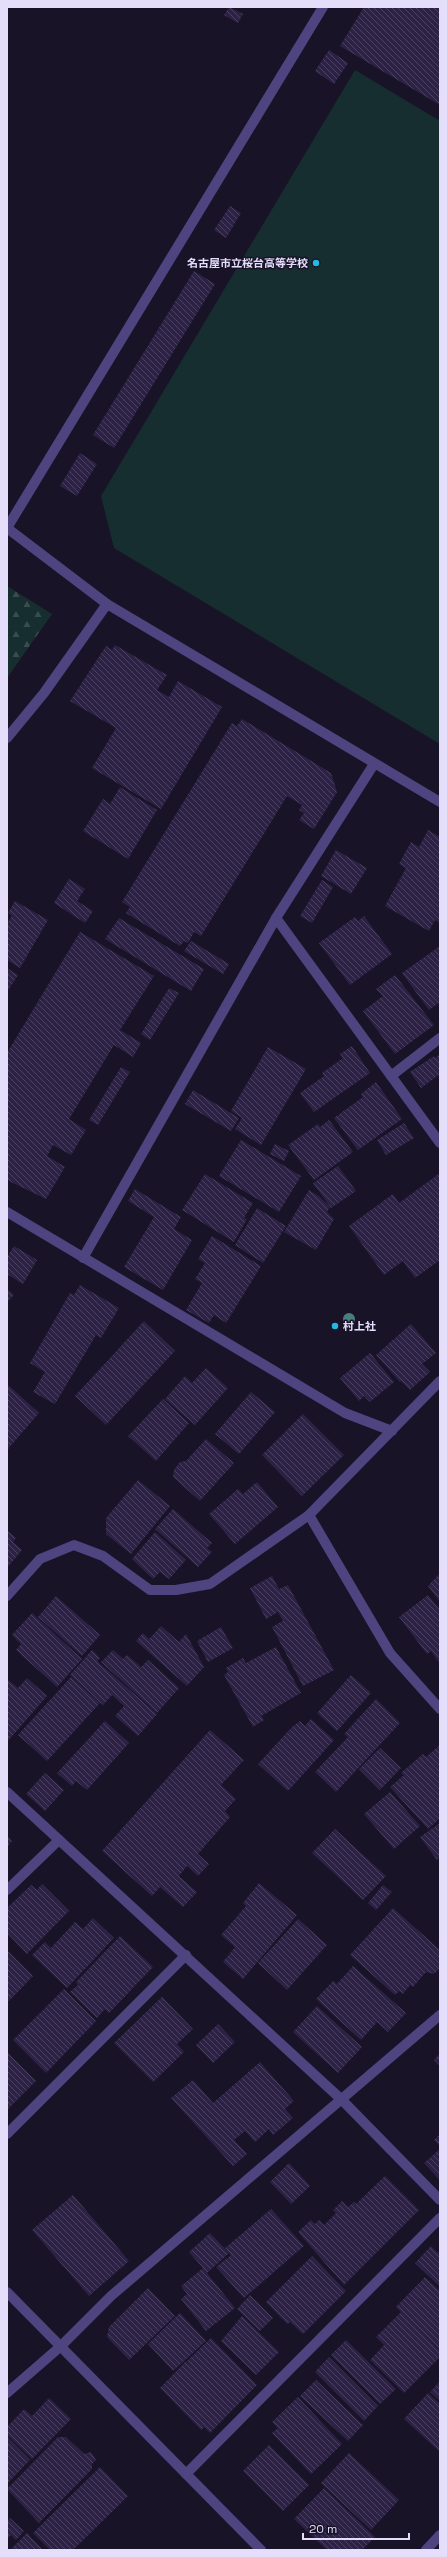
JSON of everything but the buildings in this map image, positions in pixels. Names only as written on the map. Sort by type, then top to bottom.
[{"type":"street","points":[[322,7],[7,528],[107,604],[440,802]]},
{"type":"street","points":[[7,738],[44,693],[107,604]]},
{"type":"street","points":[[83,1258],[276,918],[374,764]]},
{"type":"street","points":[[276,918],[440,1143]]},
{"type":"street","points":[[391,1076],[440,1038]]},
{"type":"street","points":[[7,1212],[345,1413],[392,1431]]},
{"type":"street","points":[[7,1596],[40,1559],[74,1545],[103,1556],[150,1590],[176,1590],[210,1584],[309,1515],[440,1381]]},
{"type":"street","points":[[309,1515],[390,1653],[439,1704]]},
{"type":"street","points":[[7,1792],[342,2100],[440,2200]]},
{"type":"street","points":[[7,1890],[59,1840]]},
{"type":"street","points":[[7,2134],[186,1955]]},
{"type":"street","points":[[7,2393],[61,2346],[111,2296],[440,2015]]},
{"type":"street","points":[[186,2474],[440,2218]]},
{"type":"street","points":[[7,2292],[260,2550]]},
{"type":"street","points":[[426,2550],[440,2535]]},
{"type":"green space","name":"名古屋市立桜台高等学校","points":[[355,70],[440,121],[440,744],[114,548],[101,496]]},
{"type":"green space","points":[[7,586],[52,614],[7,678]]},
{"type":"place","name":"名古屋市立桜台高等学校","points":[[316,263]]},
{"type":"place","name":"村上社","points":[[335,1326]]}]
